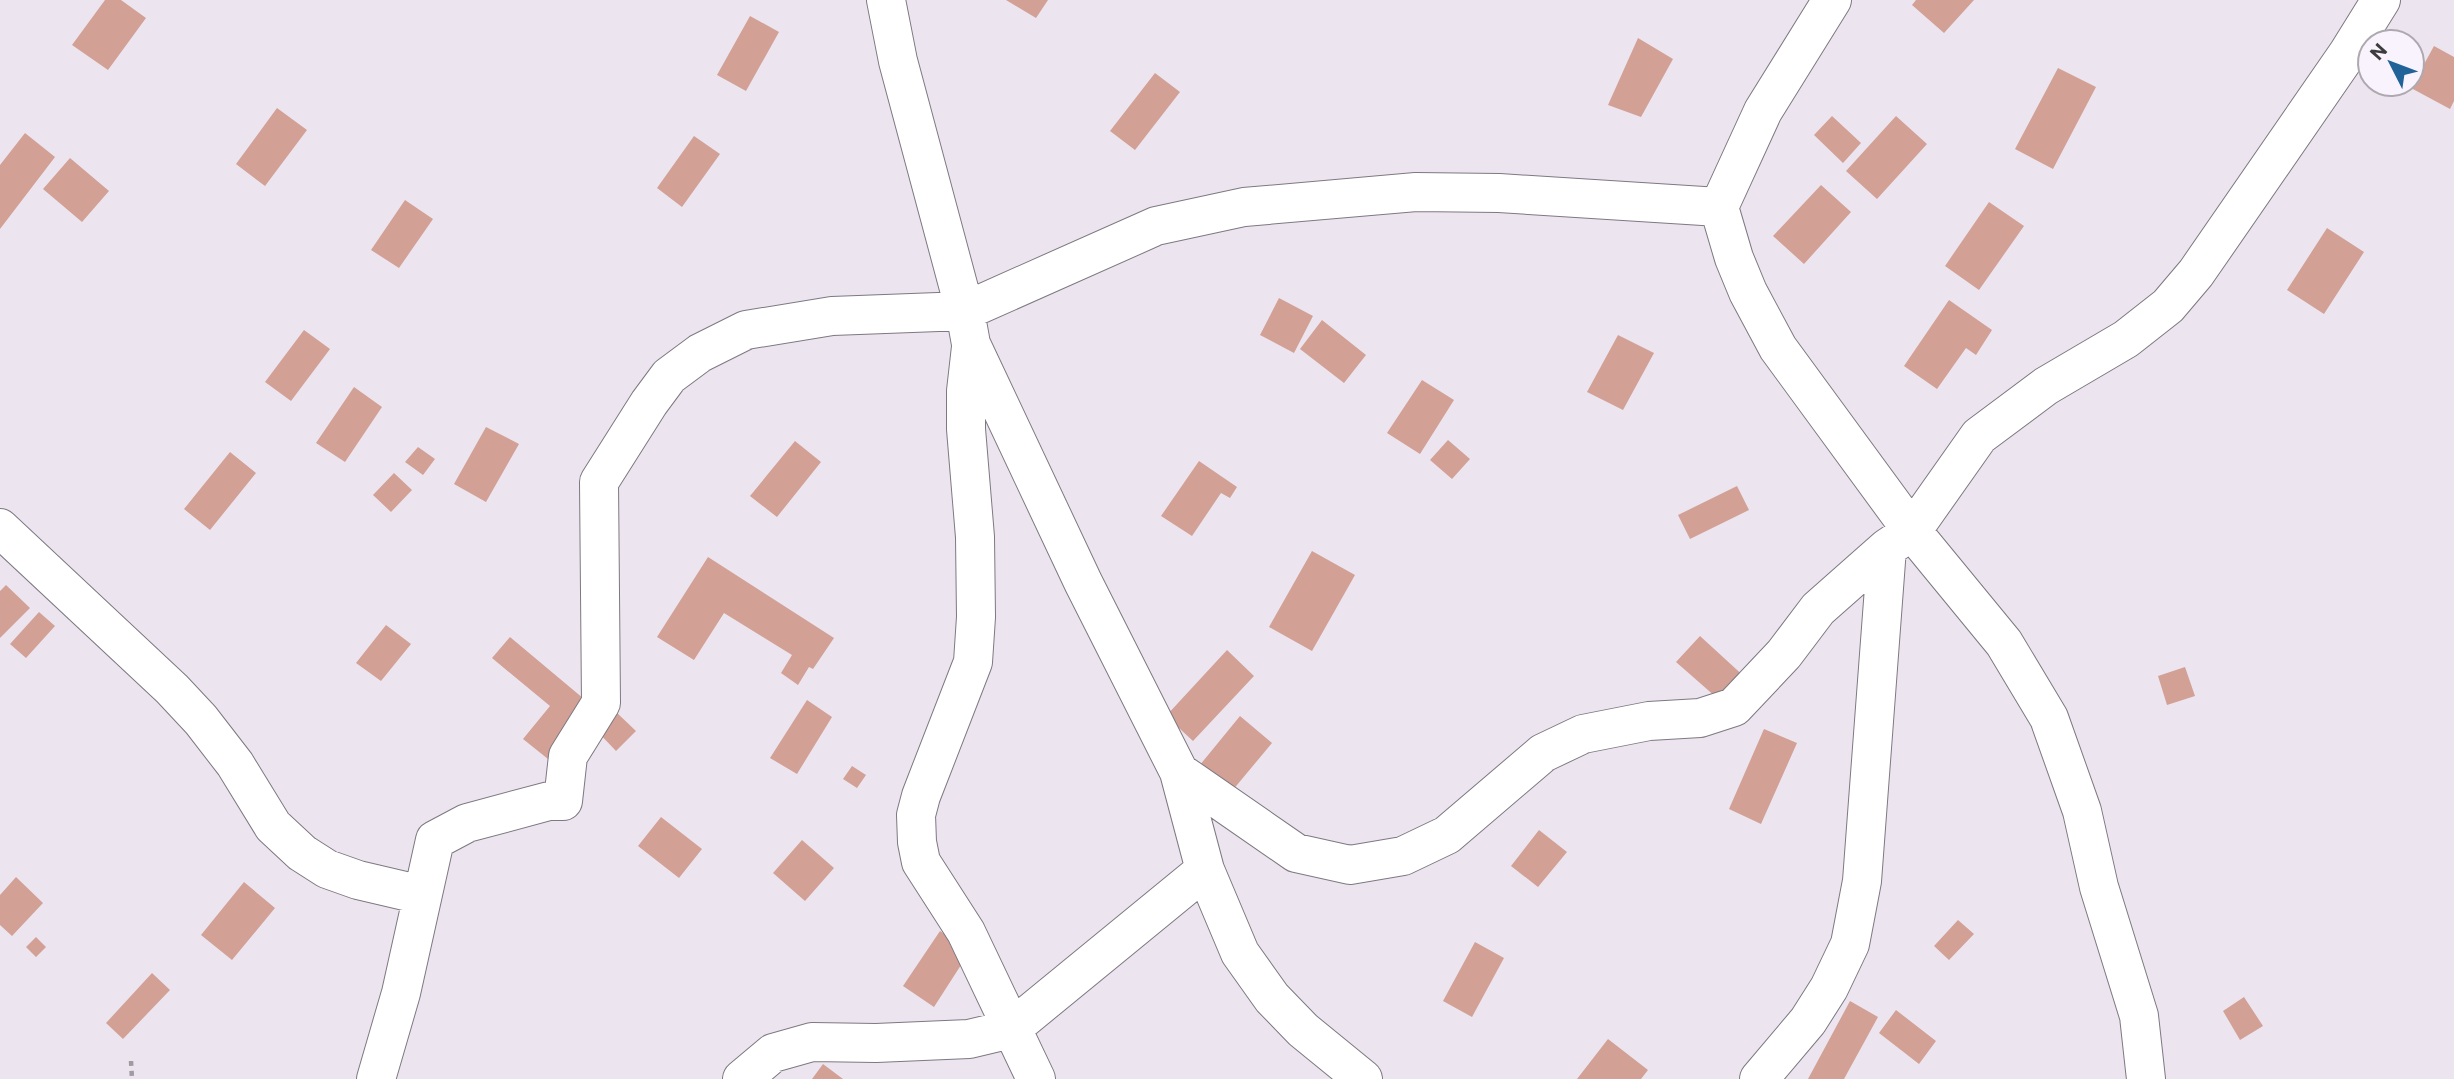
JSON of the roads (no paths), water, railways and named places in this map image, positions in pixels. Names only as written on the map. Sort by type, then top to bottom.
[{"type":"street","points":[[886,0],[898,61],[968,328],[1083,582],[1179,772],[1205,870],[1240,953],[1272,998],[1303,1030],[1363,1079]]},
{"type":"street","points":[[1832,0],[1763,111],[1719,208],[1734,258],[1748,292],[1778,348],[1900,540],[2004,643],[2049,718],[2081,811],[2099,887],[2139,1016],[2146,1079]]},
{"type":"street","points":[[1179,772],[1296,853],[1350,866],[1403,856],[1447,835],[1543,753],[1583,734],[1649,721],[1700,718],[1734,707],[1784,654],[1818,609],[1900,540],[1979,436],[2046,386],[2126,339],[2168,306],[2196,273],[2348,53],[2381,0]]},
{"type":"street","points":[[376,1079],[401,993],[435,840],[467,823],[549,801],[563,801],[568,756],[601,703],[599,482],[669,376],[700,354],[746,330],[832,316],[968,328],[1156,226],[1244,207],[1416,192],[1500,193],[1719,208]]},
{"type":"street","points":[[968,328],[966,391],[975,537],[976,617],[973,662],[921,796],[916,815],[917,842],[921,862],[966,932],[1035,1079]]},
{"type":"street","points":[[0,528],[172,689],[201,720],[235,764],[273,825],[302,853],[327,869],[358,880],[422,895]]},
{"type":"street","points":[[1759,1079],[1808,1021],[1829,988],[1850,944],[1862,881],[1900,540]]},
{"type":"street","points":[[742,1079],[773,1053],[812,1042],[876,1043],[969,1039],[1011,1029],[1205,870]]}]
